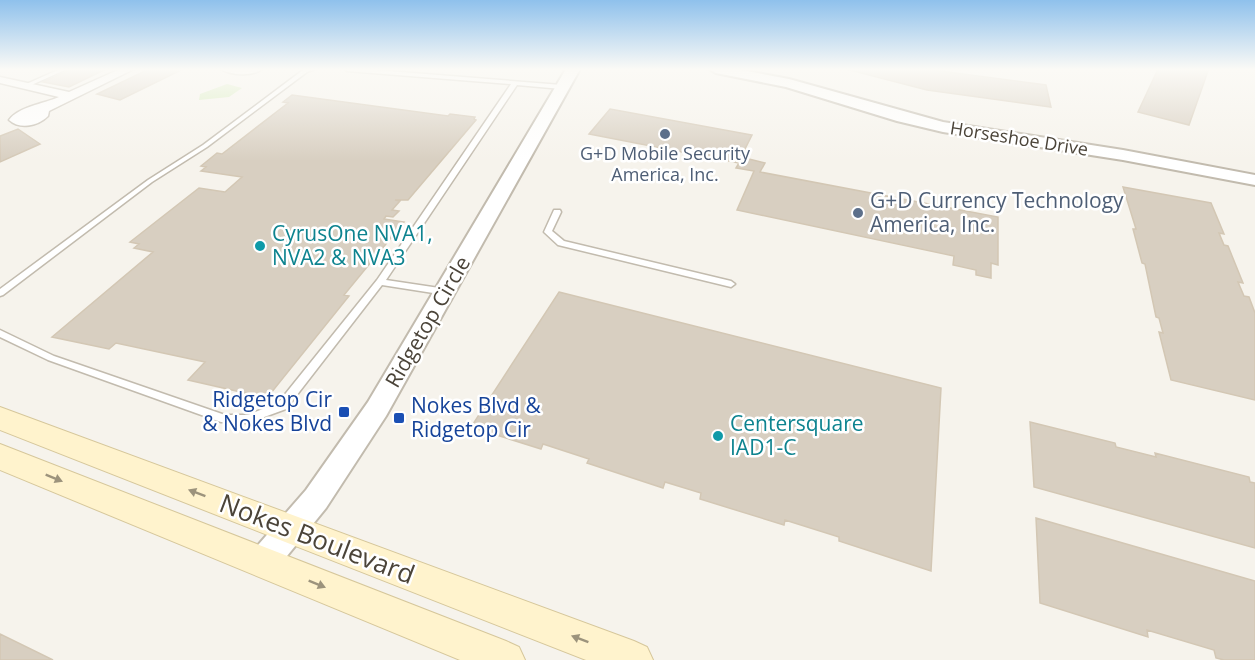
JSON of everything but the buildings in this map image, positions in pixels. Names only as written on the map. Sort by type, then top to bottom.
[{"type":"main road","name":"Nokes Boulevard","points":[[0,418],[634,660]]},
{"type":"main road","name":"Nokes Boulevard","points":[[0,457],[506,660]]},
{"type":"street","points":[[0,127],[16,121],[38,118],[43,114],[41,110],[61,100]]},
{"type":"street","name":"Ridgetop Circle","points":[[263,562],[316,499],[377,409],[555,100]]},
{"type":"street","name":"Horseshoe Drive","points":[[844,100],[903,118],[943,127],[1123,155],[1255,180]]},
{"type":"lane","points":[[0,293],[150,181],[205,146],[267,100]]},
{"type":"lane","points":[[0,333],[51,358],[225,419],[248,419],[282,406],[380,282],[504,100]]},
{"type":"lane","points":[[557,212],[548,232],[561,243],[731,284]]},
{"type":"lane","points":[[380,282],[446,292]]},
{"type":"place","name":"G+D Mobile Security America, Inc.","points":[[665,134]]},
{"type":"place","name":"G+D Currency Technology America, Inc.","points":[[858,213]]},
{"type":"place","name":"CyrusOne NVA1, NVA2 & NVA3","points":[[260,246]]},
{"type":"place","name":"Ridgetop Cir & Nokes Blvd","points":[[344,412]]},
{"type":"place","name":"Nokes Blvd & Ridgetop Cir","points":[[399,418]]},
{"type":"place","name":"Centersquare IAD1-C","points":[[718,436]]}]
